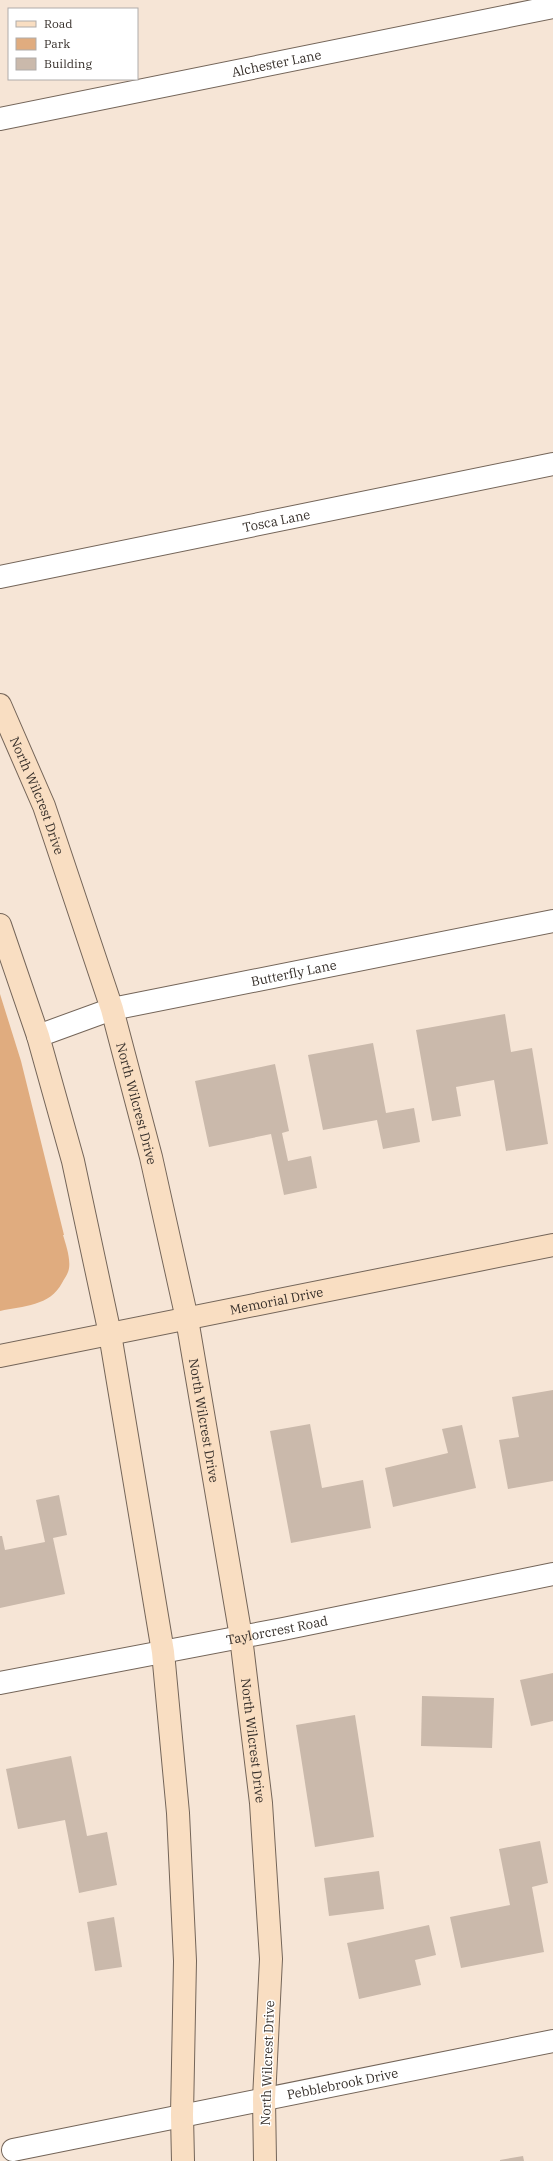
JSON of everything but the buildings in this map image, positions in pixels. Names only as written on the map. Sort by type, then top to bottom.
[{"type":"main road","name":"North Wilcrest Drive","points":[[0,705],[44,806],[112,1009],[151,1157],[187,1319],[241,1637],[261,1803],[271,1959],[264,2099],[265,2161]]},
{"type":"main road","points":[[0,925],[38,1036],[74,1161],[110,1334],[163,1652],[178,1813],[185,1961],[182,2115],[184,2161]]},
{"type":"main road","name":"Memorial Drive","points":[[0,1356],[553,1245]]},
{"type":"street","name":"Alchester Lane","points":[[0,119],[553,7]]},
{"type":"street","name":"Tosca Lane","points":[[0,577],[553,464]]},
{"type":"street","name":"Butterfly Lane","points":[[38,1036],[112,1009],[553,920]]},
{"type":"street","name":"Taylorcrest Road","points":[[0,1683],[241,1637],[553,1574]]},
{"type":"street","name":"Pebblebrook Drive","points":[[13,2150],[553,2041]]},
{"type":"green space","points":[[0,994],[21,1061],[64,1235],[69,1268],[57,1291],[43,1301],[27,1306],[0,1311]]}]
